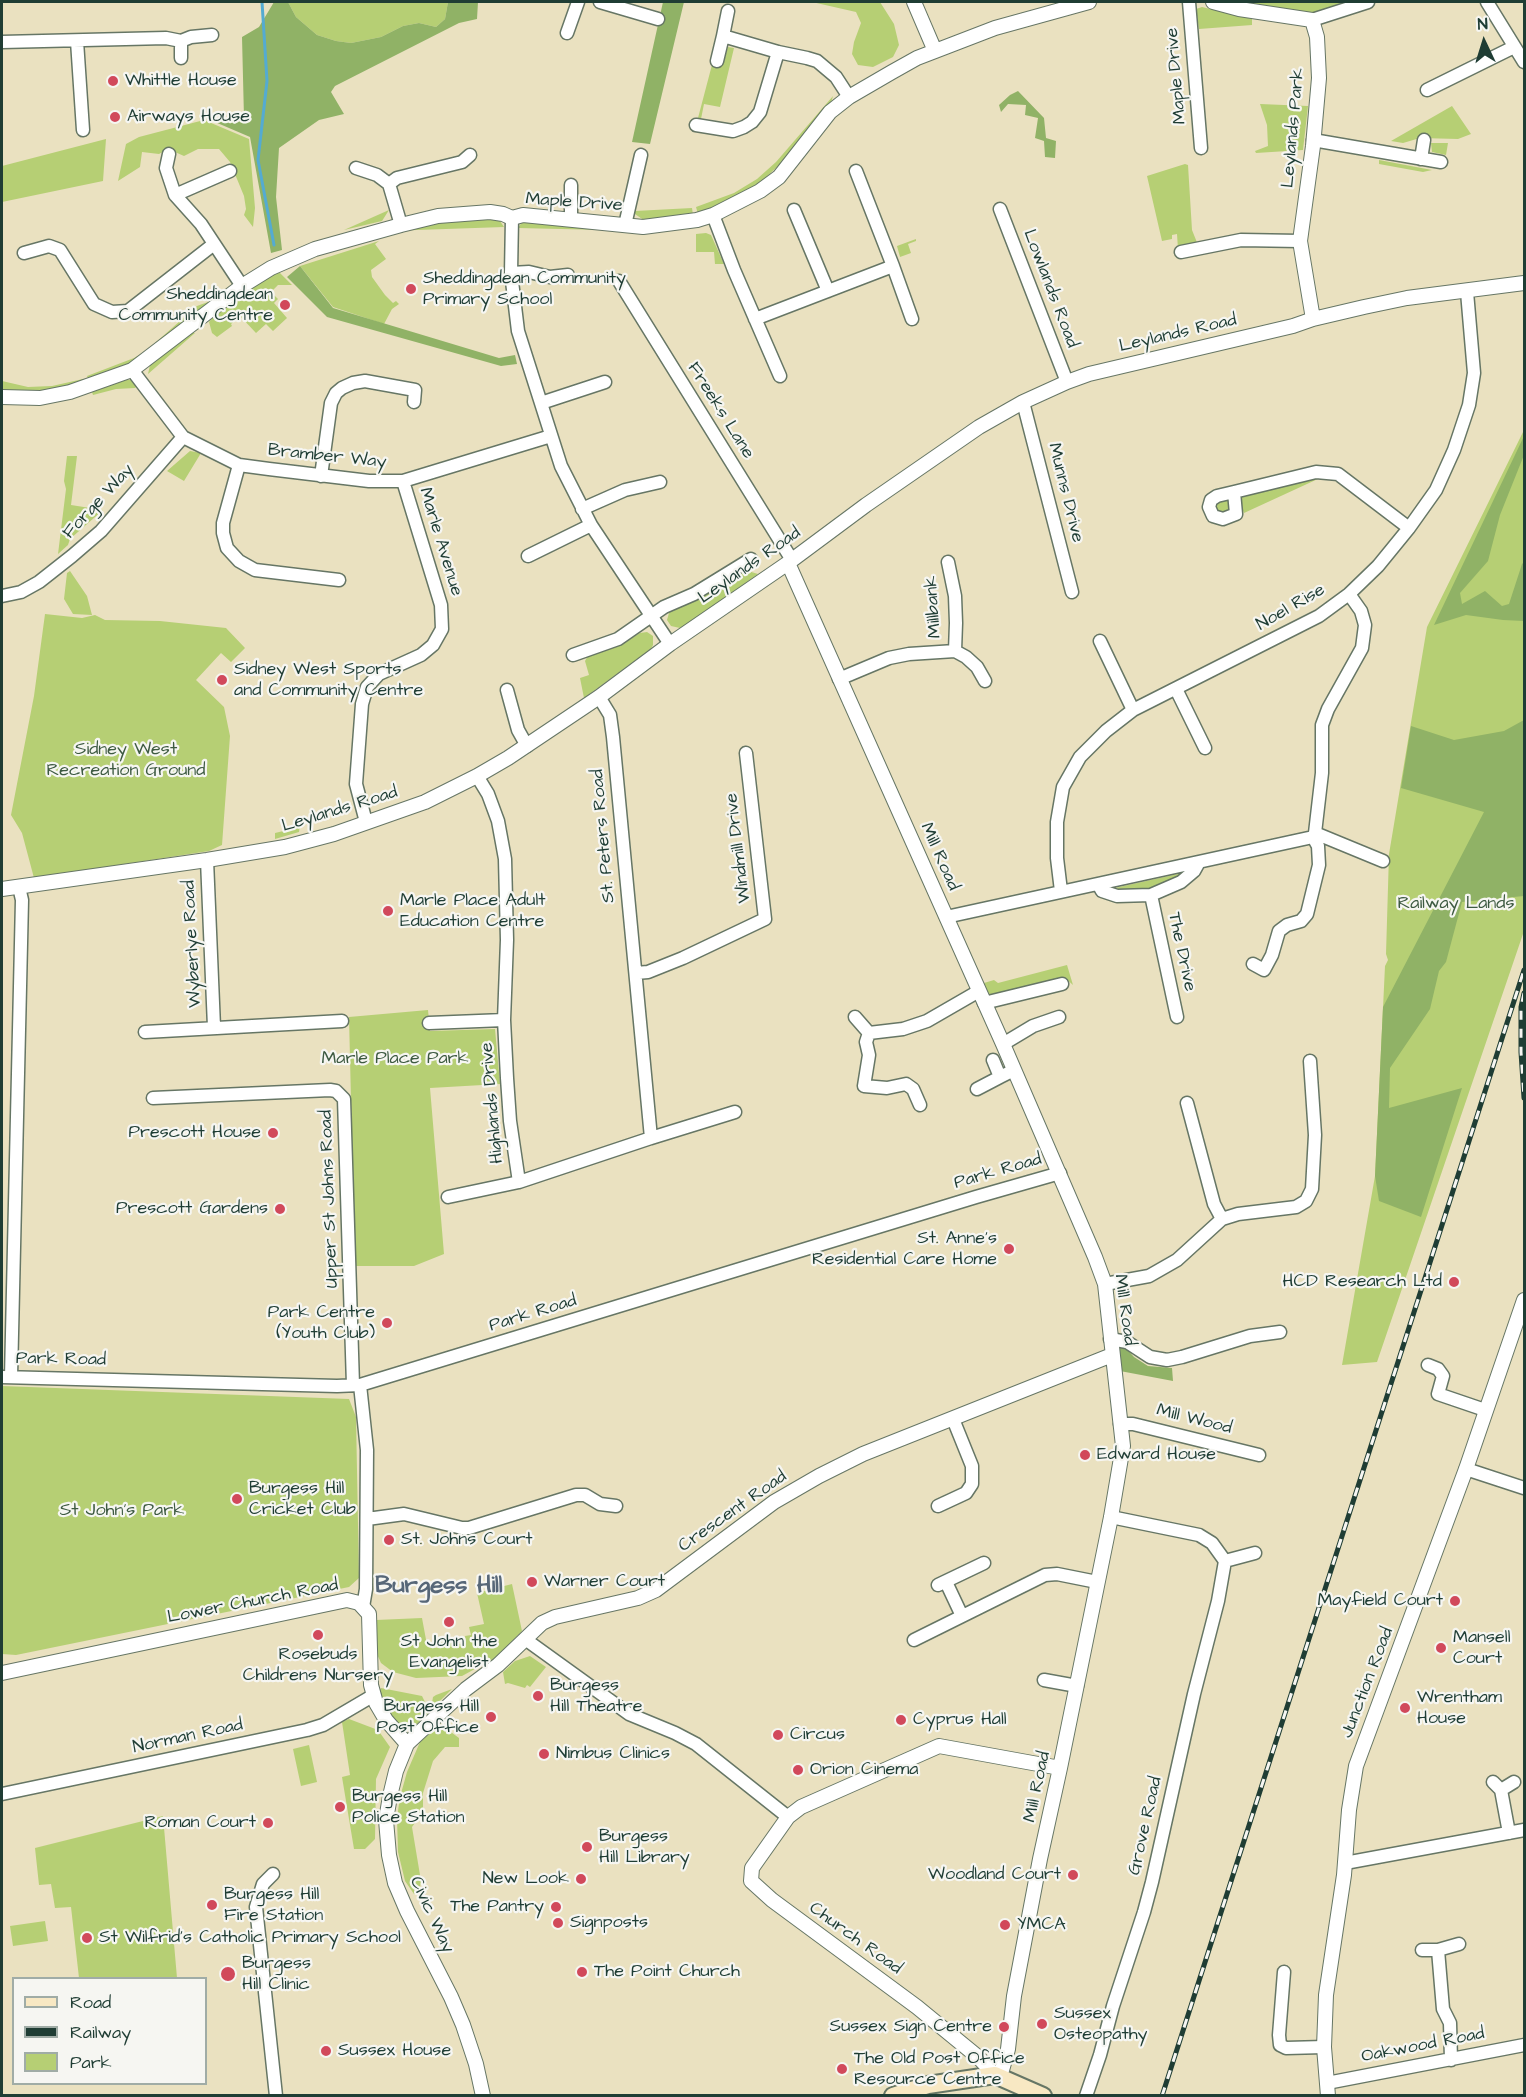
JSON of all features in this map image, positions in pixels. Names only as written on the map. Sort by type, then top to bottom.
[{"type":"main road","points":[[893,2096],[928,2085],[995,2075],[1043,2096]]},
{"type":"street","points":[[567,33],[578,2]]},
{"type":"street","points":[[600,2],[658,19]]},
{"type":"street","points":[[914,2],[935,51]]},
{"type":"street","name":"Maple Drive","points":[[2,397],[50,396],[85,387],[132,370],[242,286],[290,259],[315,249],[400,225],[438,216],[490,212],[512,218],[523,215],[655,226],[697,220],[713,215],[760,191],[778,177],[830,112],[849,97],[917,58],[996,28],[1089,2]]},
{"type":"street","name":"Maple Drive","points":[[1189,2],[1201,148]]},
{"type":"street","points":[[1213,2],[1239,9],[1312,20],[1368,2]]},
{"type":"street","points":[[1487,2],[1524,62]]},
{"type":"street","points":[[717,61],[728,11]]},
{"type":"street","name":"Leylands Park","points":[[1312,20],[1317,37],[1319,78],[1300,241],[1313,319]]},
{"type":"street","points":[[2,42],[166,38],[181,40],[212,35]]},
{"type":"street","points":[[723,36],[817,61],[836,77],[849,97]]},
{"type":"street","points":[[181,40],[182,58]]},
{"type":"street","points":[[77,41],[83,130]]},
{"type":"street","points":[[1427,90],[1514,47]]},
{"type":"street","points":[[696,125],[733,131],[744,128],[752,122],[760,112],[778,52]]},
{"type":"street","points":[[1313,140],[1442,162]]},
{"type":"street","points":[[1421,159],[1424,140]]},
{"type":"street","points":[[169,154],[166,168],[175,195],[201,224],[242,286]]},
{"type":"street","points":[[389,184],[397,178],[462,162],[470,155]]},
{"type":"street","points":[[625,225],[641,155]]},
{"type":"street","points":[[356,168],[377,175],[389,184],[400,225]]},
{"type":"street","points":[[175,195],[230,171]]},
{"type":"street","points":[[856,171],[912,319]]},
{"type":"street","points":[[571,185],[571,219]]},
{"type":"street","name":"Lowlands Road","points":[[1000,209],[1067,382]]},
{"type":"street","points":[[794,210],[828,291]]},
{"type":"street","points":[[713,215],[780,376]]},
{"type":"street","points":[[512,218],[511,273],[518,331],[561,466],[591,525],[670,644]]},
{"type":"street","points":[[1181,252],[1241,240],[1300,241]]},
{"type":"street","points":[[24,253],[49,246],[60,250],[94,304],[112,312],[129,311],[214,244]]},
{"type":"street","points":[[755,319],[893,266]]},
{"type":"street","points":[[511,273],[529,272],[550,277],[568,275]]},
{"type":"street","name":"Freeks Lane","points":[[619,280],[790,561]]},
{"type":"street","name":"Leylands Road","points":[[2,890],[285,847],[334,834],[425,802],[477,776],[527,746],[979,427],[1023,402],[1067,382],[1089,374],[1407,298],[1524,283]]},
{"type":"street","name":"Noel Rise","points":[[1061,891],[1057,858],[1057,822],[1063,787],[1080,757],[1106,731],[1133,710],[1319,616],[1349,594],[1378,566],[1436,490],[1454,450],[1469,405],[1474,373],[1467,292]]},
{"type":"street","name":"Bramber Way","points":[[132,370],[183,437],[239,465],[369,482],[402,482],[551,436]]},
{"type":"street","points":[[321,476],[331,403],[336,393],[342,388],[364,381],[415,390],[414,402]]},
{"type":"street","points":[[541,404],[605,382]]},
{"type":"street","name":"Munns Drive","points":[[1023,402],[1072,592]]},
{"type":"street","name":"Forge Way","points":[[2,596],[21,592],[39,582],[80,550],[101,531],[183,437]]},
{"type":"street","points":[[239,465],[223,523],[227,548],[239,561],[255,570],[339,580]]},
{"type":"street","points":[[1234,492],[1316,472],[1338,474],[1409,528]]},
{"type":"street","name":"Marle Avenue","points":[[366,822],[356,784],[362,704],[367,687],[379,674],[422,655],[433,645],[442,630],[441,605],[402,482]]},
{"type":"street","points":[[582,509],[625,490],[660,482]]},
{"type":"street","points":[[528,556],[591,525]]},
{"type":"street","points":[[573,655],[618,639],[663,607],[694,594],[751,559]]},
{"type":"street","name":"Mill Road","points":[[790,561],[839,679],[1060,1173],[1105,1284],[1123,1446],[1111,1517],[1040,1859],[1014,1996],[1004,2066],[995,2075]]},
{"type":"street","name":"Millbank","points":[[948,561],[955,596],[955,651]]},
{"type":"street","points":[[1253,964],[1264,970],[1272,955],[1279,931],[1287,925],[1301,921],[1307,914],[1311,902],[1319,865],[1318,846],[1314,835],[1322,773],[1322,725],[1328,709],[1362,648],[1364,637],[1365,625],[1361,610],[1349,594]]},
{"type":"street","points":[[1100,641],[1133,710]]},
{"type":"street","name":"Millbank","points":[[839,679],[889,658],[909,654],[955,651],[977,667],[985,681]]},
{"type":"street","points":[[1176,689],[1205,748]]},
{"type":"street","points":[[507,690],[518,730],[527,746]]},
{"type":"street","name":"St. Peters Road","points":[[599,697],[610,715],[651,1138]]},
{"type":"street","name":"Windmill Drive","points":[[636,973],[648,972],[683,958],[765,919],[746,753]]},
{"type":"street","name":"Highlands Drive","points":[[477,776],[488,794],[498,821],[505,859],[507,940],[504,1020],[508,1097],[519,1182]]},
{"type":"street","points":[[946,917],[1314,835],[1383,861]]},
{"type":"street","name":"Wyberlye Road","points":[[207,860],[214,1027]]},
{"type":"street","points":[[1098,884],[1102,891],[1117,896],[1151,895],[1181,882],[1194,871],[1199,862]]},
{"type":"street","points":[[6,1377],[21,912],[19,886]]},
{"type":"street","name":"The Drive","points":[[1151,895],[1176,1017]]},
{"type":"street","points":[[869,1034],[903,1029],[982,997],[1062,984]]},
{"type":"street","points":[[855,1017],[869,1034]]},
{"type":"street","points":[[1003,1044],[1033,1026],[1059,1017]]},
{"type":"street","name":"Wyberlye Road","points":[[144,1032],[342,1020]]},
{"type":"street","name":"Highlands Drive","points":[[429,1023],[504,1020]]},
{"type":"street","points":[[869,1034],[866,1042],[869,1055],[859,1088],[887,1088],[906,1084],[913,1089],[920,1105]]},
{"type":"street","points":[[993,1060],[1000,1077]]},
{"type":"street","points":[[1105,1284],[1149,1275],[1177,1260],[1222,1219],[1238,1214],[1296,1208],[1303,1204],[1310,1196],[1313,1186],[1315,1135],[1310,1061]]},
{"type":"street","points":[[977,1089],[1014,1070]]},
{"type":"street","name":"Upper St Johns Road","points":[[153,1098],[330,1090],[336,1091],[344,1099],[357,1385]]},
{"type":"street","points":[[1187,1103],[1214,1204],[1222,1219]]},
{"type":"street","points":[[448,1197],[519,1182],[735,1112]]},
{"type":"street","name":"Park Road","points":[[6,1377],[357,1385],[1060,1173]]},
{"type":"street","name":"Junction Road","points":[[1328,2089],[1324,2047],[1326,1995],[1356,1766],[1466,1469],[1524,1300]]},
{"type":"street","points":[[1110,1340],[1126,1342],[1150,1358],[1167,1360],[1240,1338],[1280,1332]]},
{"type":"street","name":"Crescent Road","points":[[407,1744],[476,1680],[498,1665],[542,1623],[555,1617],[638,1598],[656,1590],[774,1502],[863,1454],[1112,1355]]},
{"type":"street","points":[[1428,1365],[1438,1369],[1443,1376],[1437,1399],[1485,1410]]},
{"type":"street","points":[[357,1385],[367,1450],[366,1589],[363,1607]]},
{"type":"street","points":[[938,1506],[966,1493],[972,1484],[972,1466],[953,1419]]},
{"type":"street","name":"Mill Wood","points":[[1120,1425],[1133,1424],[1259,1455]]},
{"type":"street","points":[[1466,1469],[1524,1488]]},
{"type":"street","points":[[367,1520],[404,1514],[470,1528],[576,1495],[585,1495],[600,1504],[616,1506]]},
{"type":"street","points":[[1111,1517],[1199,1535],[1212,1543],[1225,1561],[1255,1553]]},
{"type":"street","name":"Grove Road","points":[[1086,2096],[1149,1892],[1194,1694],[1218,1601],[1225,1561]]},
{"type":"street","points":[[963,1616],[942,1583],[984,1563]]},
{"type":"street","points":[[914,1640],[1045,1575],[1057,1574],[1096,1582]]},
{"type":"street","name":"Lower Church Road","points":[[2,1673],[347,1600],[359,1603],[369,1614],[371,1685],[376,1703],[386,1720],[407,1744]]},
{"type":"street","points":[[525,1639],[628,1714],[675,1732],[696,1744],[788,1817],[801,1807],[939,1746],[1060,1768]]},
{"type":"street","points":[[1044,1680],[1077,1686]]},
{"type":"street","name":"Norman Road","points":[[2,1794],[307,1730],[323,1725],[374,1695]]},
{"type":"street","name":"Civic Way","points":[[407,1744],[396,1772],[386,1820],[388,1855],[395,1883],[407,1911],[463,2025],[476,2064],[483,2096]]},
{"type":"street","points":[[1509,1833],[1497,1786],[1514,1782]]},
{"type":"street","name":"Church Road","points":[[788,1817],[752,1868],[750,1877],[755,1886],[917,2007],[978,2057],[995,2075]]},
{"type":"street","points":[[1345,1863],[1524,1830]]},
{"type":"street","points":[[273,1874],[263,1884],[256,1907],[276,2096]]},
{"type":"street","points":[[1422,1950],[1438,1950],[1459,1944]]},
{"type":"street","points":[[1438,1950],[1443,2009],[1450,2023],[1451,2060]]},
{"type":"street","points":[[1284,1972],[1280,2045],[1286,2048],[1324,2047]]},
{"type":"street","name":"Oakwood Road","points":[[1328,2089],[1524,2045]]},
{"type":"green space","points":[[274,2],[288,2],[296,17],[317,35],[351,43],[381,37],[403,26],[419,23],[436,27],[445,19],[448,2],[478,2],[477,19],[459,23],[335,86],[331,92],[344,114],[319,120],[279,148],[276,197],[282,250],[271,253],[250,137],[208,119],[244,118],[242,37],[259,27]]},
{"type":"green space","points":[[288,2],[448,2],[445,19],[436,27],[419,23],[403,26],[381,37],[351,43],[317,35],[296,17]]},
{"type":"green space","points":[[663,2],[684,2],[650,144],[632,142]]},
{"type":"green space","points":[[812,2],[880,2],[894,24],[899,45],[893,57],[873,67],[858,65],[852,54],[861,23],[856,12]]},
{"type":"green space","points":[[1245,2],[1353,2],[1312,14]]},
{"type":"green space","points":[[1202,7],[1252,19],[1252,25],[1199,29],[1196,9]]},
{"type":"green space","points":[[728,47],[734,48],[720,107],[704,104],[701,119],[698,118],[713,61],[723,64]]},
{"type":"green space","points":[[1018,91],[1044,118],[1046,138],[1056,141],[1055,158],[1045,157],[1044,141],[1035,138],[1038,118],[1025,115],[1026,105],[1008,104],[1001,112],[999,105]]},
{"type":"green space","points":[[833,96],[832,105],[760,183],[736,198],[698,214],[696,207],[734,193],[757,179],[776,162]]},
{"type":"green space","points":[[1260,104],[1308,106],[1303,150],[1256,153],[1255,151],[1268,146],[1267,125]]},
{"type":"green space","points":[[1452,106],[1471,134],[1458,139],[1420,138],[1403,143],[1391,141]]},
{"type":"green space","points":[[204,120],[249,139],[255,208],[253,227],[244,215],[246,209],[244,196],[230,162],[219,149],[198,149],[184,156],[168,149],[159,154],[142,152],[140,167],[118,181],[126,144],[139,137]]},
{"type":"green space","points":[[106,139],[103,181],[2,202],[2,166]]},
{"type":"green space","points":[[1431,143],[1448,143],[1446,155],[1432,152]]},
{"type":"green space","points":[[1379,160],[1432,170],[1423,172],[1379,164]]},
{"type":"green space","points":[[1188,165],[1192,230],[1198,245],[1178,249],[1177,234],[1172,235],[1172,239],[1162,241],[1147,176]]},
{"type":"green space","points":[[692,208],[693,215],[645,221],[635,214],[635,211]]},
{"type":"green space","points":[[389,210],[382,221],[344,230]]},
{"type":"green space","points":[[493,217],[504,227],[388,231],[447,219]]},
{"type":"green space","points":[[531,219],[604,230],[518,228],[522,222]]},
{"type":"green space","points":[[696,234],[711,235],[724,264],[715,264],[714,252],[696,252]]},
{"type":"green space","points":[[916,239],[908,244],[911,253],[900,257],[897,246]]},
{"type":"green space","points":[[379,241],[375,244],[386,259],[371,270],[372,277],[393,303],[396,301],[399,304],[392,309],[384,324],[333,307],[300,266]]},
{"type":"green space","points":[[300,266],[333,308],[499,358],[515,355],[517,364],[501,366],[327,317],[287,277]]},
{"type":"green space","points":[[277,270],[292,285],[278,285],[271,292],[278,299],[274,303],[287,318],[273,331],[266,324],[256,333],[240,316],[231,324],[232,326],[217,337],[212,333],[209,322],[225,303]]},
{"type":"green space","points":[[212,302],[134,363],[89,381],[87,376],[146,351],[197,306]]},
{"type":"green space","points":[[195,333],[148,374],[150,365]]},
{"type":"green space","points":[[83,379],[84,383],[46,391],[2,391],[2,381],[28,387],[52,386]]},
{"type":"green space","points":[[131,380],[137,386],[93,395],[92,392]]},
{"type":"green space","name":"Railway Lands","points":[[1524,430],[1524,931],[1377,1362],[1342,1365],[1375,1176],[1385,966],[1388,960],[1386,954],[1389,854],[1427,627]]},
{"type":"green space","points":[[1524,436],[1524,455],[1500,515],[1488,561],[1460,593],[1462,604],[1485,591],[1502,606],[1509,604],[1524,562],[1524,621],[1466,615],[1434,625]]},
{"type":"green space","points":[[190,451],[201,453],[184,481],[167,471]]},
{"type":"green space","points":[[67,456],[77,456],[71,505],[103,510],[70,539],[68,545],[58,554],[66,489],[64,481]]},
{"type":"green space","points":[[1320,478],[1244,513],[1239,502],[1241,496]]},
{"type":"green space","points":[[1224,499],[1232,503],[1228,514],[1215,514],[1214,503]]},
{"type":"green space","points":[[70,571],[87,596],[92,615],[73,614],[64,599],[67,573]]},
{"type":"green space","points":[[748,571],[758,574],[688,624],[680,628],[671,626],[667,620],[669,613],[675,608],[728,578]]},
{"type":"green space","name":"Sidney West Recreation Ground","points":[[45,614],[82,618],[95,615],[105,620],[160,621],[226,628],[245,648],[231,662],[221,653],[196,680],[224,707],[230,736],[222,845],[209,851],[34,878],[22,833],[11,815],[34,696]]},
{"type":"green space","points":[[647,632],[653,636],[651,649],[584,698],[580,678],[589,675],[585,661],[589,654],[622,644],[640,633]]},
{"type":"green space","points":[[1524,720],[1524,896],[1462,902],[1446,962],[1439,971],[1430,1009],[1390,1068],[1389,1108],[1462,1088],[1421,1217],[1379,1201],[1375,1176],[1383,1007],[1484,812],[1401,788],[1411,726],[1454,740],[1504,731]]},
{"type":"green space","points":[[298,818],[301,818],[299,832],[275,839],[275,833],[296,828]]},
{"type":"green space","points":[[1187,872],[1179,879],[1150,890],[1110,889]]},
{"type":"green space","points":[[1067,965],[1073,985],[1064,977],[990,997],[984,983],[994,980],[998,983]]},
{"type":"green space","name":"Marle Place Park","points":[[428,1010],[430,1031],[495,1029],[500,1084],[430,1088],[444,1254],[414,1266],[355,1266],[349,1017]]},
{"type":"green space","points":[[1120,1346],[1124,1346],[1134,1357],[1148,1366],[1172,1368],[1173,1381],[1120,1371]]},
{"type":"green space","name":"St John's Park","points":[[2,1386],[349,1399],[356,1417],[359,1578],[349,1587],[16,1655],[2,1654]]},
{"type":"green space","points":[[512,1584],[522,1631],[495,1658],[462,1676],[416,1678],[393,1672],[381,1663],[376,1652],[376,1620],[422,1618],[427,1645],[434,1644],[435,1648],[440,1647],[439,1643],[453,1640],[454,1645],[466,1643],[465,1636],[471,1635],[469,1627],[484,1624],[477,1593]]},
{"type":"green space","points":[[530,1656],[546,1667],[530,1687],[505,1684],[503,1672],[515,1661]]},
{"type":"green space","points":[[381,1688],[422,1696],[426,1704],[432,1703],[436,1695],[452,1689],[415,1726],[402,1729],[384,1709],[379,1691]]},
{"type":"green space","points":[[349,1719],[378,1730],[390,1747],[376,1779],[375,1839],[365,1849],[354,1849],[342,1777],[350,1775],[342,1722]]},
{"type":"green space","points":[[444,1727],[459,1738],[459,1747],[445,1747],[433,1761],[423,1793],[423,1812],[412,1827],[421,1881],[419,1893],[414,1894],[405,1881],[398,1852],[397,1818],[400,1797],[407,1772],[420,1742],[434,1730]]},
{"type":"green space","points":[[309,1745],[317,1782],[301,1786],[293,1749]]},
{"type":"green space","name":"St Wilfrid's Catholic Primary School","points":[[163,1816],[177,1977],[79,1977],[71,1907],[55,1908],[51,1884],[39,1885],[35,1848]]},
{"type":"green space","points":[[45,1921],[48,1941],[13,1946],[10,1926]]},
{"type":"waterway","points":[[262,2],[267,81],[258,160],[274,245]]},
{"type":"railway","points":[[1162,2096],[1524,970]]},
{"type":"railway","points":[[1524,993],[1521,1007],[1524,1098]]},
{"type":"place","name":"Whittle House","points":[[113,81]]},
{"type":"place","name":"Airways House","points":[[115,117]]},
{"type":"place","name":"Sheddingdean Community Primary School","points":[[411,289]]},
{"type":"place","name":"Sheddingdean Community Centre","points":[[285,305]]},
{"type":"place","name":"Sidney West Sports and Community Centre","points":[[222,680]]},
{"type":"place","name":"Marle Place Adult Education Centre","points":[[388,911]]},
{"type":"place","name":"Prescott House","points":[[273,1133]]},
{"type":"place","name":"Prescott Gardens","points":[[280,1209]]},
{"type":"place","name":"St. Anne's Residential Care Home","points":[[1009,1249]]},
{"type":"place","name":"HCD Research Ltd","points":[[1454,1282]]},
{"type":"place","name":"Park Centre (Youth Club)","points":[[387,1323]]},
{"type":"place","name":"Edward House","points":[[1085,1455]]},
{"type":"place","name":"Burgess Hill Cricket Club","points":[[237,1499]]},
{"type":"place","name":"St. Johns Court","points":[[389,1540]]},
{"type":"place","name":"Warner Court","points":[[532,1582]]},
{"type":"place","name":"Mayfield Court","points":[[1455,1601]]},
{"type":"place","name":"St John the Evangelist","points":[[449,1622]]},
{"type":"place","name":"Rosebuds Childrens Nursery","points":[[318,1635]]},
{"type":"place","name":"Mansell Court","points":[[1441,1648]]},
{"type":"place","name":"Burgess Hill Theatre","points":[[538,1696]]},
{"type":"place","name":"Wrentham House","points":[[1405,1708]]},
{"type":"place","name":"Burgess Hill Post Office","points":[[491,1717]]},
{"type":"place","name":"Cyprus Hall","points":[[901,1720]]},
{"type":"place","name":"Circus","points":[[778,1735]]},
{"type":"place","name":"Nimbus Clinics","points":[[544,1754]]},
{"type":"place","name":"Orion Cinema","points":[[798,1770]]},
{"type":"place","name":"Burgess Hill Police Station","points":[[340,1807]]},
{"type":"place","name":"Roman Court","points":[[268,1823]]},
{"type":"place","name":"Burgess Hill Library","points":[[587,1847]]},
{"type":"place","name":"Woodland Court","points":[[1073,1875]]},
{"type":"place","name":"New Look","points":[[581,1879]]},
{"type":"place","name":"Burgess Hill Fire Station","points":[[212,1905]]},
{"type":"place","name":"The Pantry","points":[[556,1907]]},
{"type":"place","name":"Signposts","points":[[558,1923]]},
{"type":"place","name":"YMCA","points":[[1005,1925]]},
{"type":"place","name":"St Wilfrid's Catholic Primary School","points":[[87,1938]]},
{"type":"place","name":"The Point Church","points":[[582,1972]]},
{"type":"place","name":"Burgess Hill Clinic","points":[[228,1974]]},
{"type":"place","name":"Sussex Osteopathy","points":[[1042,2024]]},
{"type":"place","name":"Sussex Sign Centre","points":[[1004,2027]]},
{"type":"place","name":"Sussex House","points":[[326,2051]]},
{"type":"place","name":"The Old Post Office Resource Centre","points":[[842,2069]]},
{"type":"district","name":"Burgess Hill","points":[[439,1587]]}]
